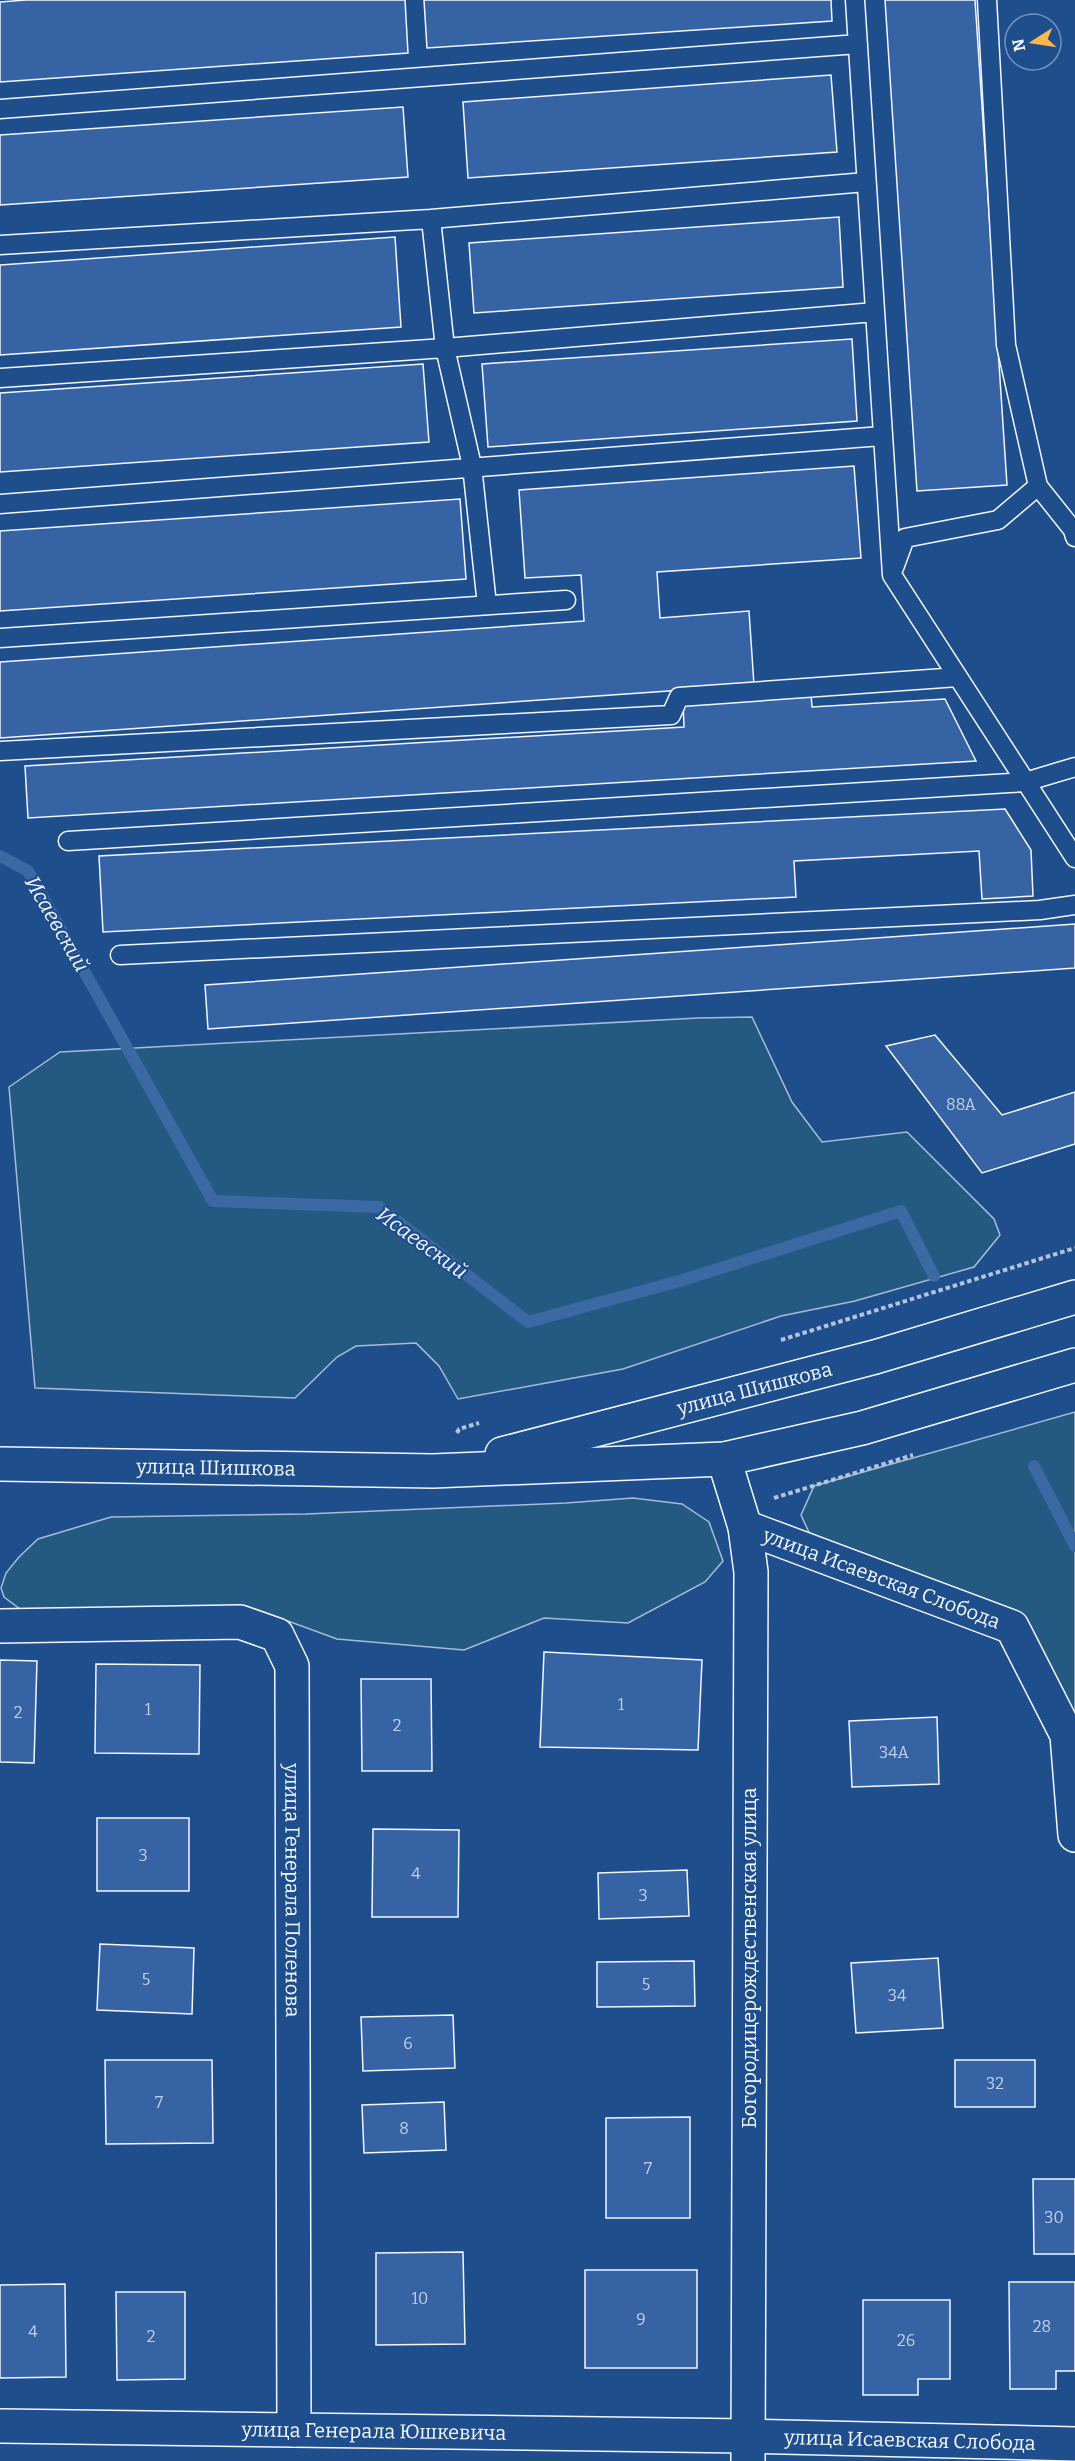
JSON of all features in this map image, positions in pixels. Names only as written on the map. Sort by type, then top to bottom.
[{"type":"street","name":"улица Шишкова","points":[[433,1471],[874,1357],[1075,1297]]},
{"type":"street","name":"улица Шишкова","points":[[0,1464],[433,1471],[724,1459],[862,1428],[1075,1365]]},
{"type":"street","name":"Богородицерождественская улица","points":[[724,1459],[742,1517],[751,1572],[747,2449]]},
{"type":"street","name":"улица Исаевская Слобода","points":[[742,1517],[1012,1628],[1068,1735],[1075,1835]]},
{"type":"street","name":"улица Генерала Поленова","points":[[0,1626],[240,1622],[277,1635],[292,1666],[294,2430]]},
{"type":"street","name":"улица Генерала Юшкевича","points":[[0,2426],[294,2430],[747,2449]]},
{"type":"street","name":"улица Исаевская Слобода","points":[[747,2449],[1075,2444]]},
{"type":"lane","points":[[855,0],[892,576],[1075,858]]},
{"type":"lane","points":[[987,0],[1006,345],[1038,486],[1073,530],[1075,537]]},
{"type":"lane","points":[[0,109],[858,44]]},
{"type":"lane","points":[[0,245],[431,219],[866,182]]},
{"type":"lane","points":[[431,219],[445,348],[472,466],[487,605]]},
{"type":"lane","points":[[0,378],[445,348],[875,312]]},
{"type":"lane","points":[[0,504],[882,436]]},
{"type":"lane","points":[[892,576],[906,538],[998,520],[1038,486]]},
{"type":"lane","points":[[0,638],[566,600]]},
{"type":"lane","points":[[0,751],[671,715],[680,697],[958,677]]},
{"type":"lane","points":[[68,841],[1025,782],[1075,766]]},
{"type":"lane","points":[[120,954],[1040,910],[1075,905]]},
{"type":"path","points":[[772,1342],[868,1315],[1075,1248]]},
{"type":"path","points":[[433,1471],[459,1429],[482,1422]]},
{"type":"path","points":[[742,1517],[799,1491],[920,1453]]},
{"type":"shaded area","points":[[752,1017],[792,1102],[822,1142],[907,1132],[994,1219],[1000,1235],[974,1267],[855,1301],[781,1316],[623,1369],[458,1399],[439,1366],[416,1343],[356,1346],[337,1357],[295,1398],[35,1388],[9,1087],[60,1052]]},
{"type":"shaded area","points":[[1075,1412],[1075,1725],[1065,1693],[1041,1651],[813,1541],[801,1515],[814,1486]]},
{"type":"shaded area","points":[[633,1498],[682,1504],[709,1522],[723,1561],[705,1582],[628,1623],[544,1618],[464,1650],[337,1639],[288,1621],[240,1616],[32,1618],[4,1597],[1,1588],[6,1573],[38,1539],[111,1517],[306,1514]]},
{"type":"building","points":[[26,0],[405,0],[408,53],[0,82],[0,2]]},
{"type":"building","points":[[424,0],[831,0],[832,21],[427,48]]},
{"type":"building","points":[[885,0],[975,0],[1007,485],[917,491]]},
{"type":"building","points":[[831,75],[837,152],[468,178],[463,102]]},
{"type":"building","points":[[403,107],[408,177],[0,205],[0,135]]},
{"type":"building","points":[[839,217],[843,287],[474,313],[469,243]]},
{"type":"building","points":[[395,237],[401,327],[0,355],[0,265]]},
{"type":"building","points":[[852,339],[857,421],[488,447],[482,364]]},
{"type":"building","points":[[423,364],[429,442],[0,472],[0,393]]},
{"type":"building","points":[[854,466],[861,558],[657,572],[660,618],[749,611],[754,685],[0,738],[0,662],[584,621],[581,575],[525,578],[519,490]]},
{"type":"building","points":[[460,499],[466,579],[0,611],[0,531]]},
{"type":"building","points":[[811,694],[812,707],[945,699],[976,761],[28,818],[25,766],[684,727],[683,702]]},
{"type":"building","points":[[1005,809],[1031,850],[1033,896],[982,899],[979,851],[794,861],[796,897],[103,932],[99,856]]},
{"type":"building","points":[[1075,924],[1075,968],[208,1029],[205,985]]},
{"type":"building","points":[[935,1035],[1002,1115],[1075,1092],[1075,1144],[982,1173],[886,1046]]},
{"type":"building","points":[[544,1652],[702,1660],[698,1750],[540,1747]]},
{"type":"building","points":[[0,1660],[37,1661],[34,1763],[0,1762]]},
{"type":"building","points":[[96,1664],[200,1665],[199,1754],[95,1753]]},
{"type":"building","points":[[361,1679],[431,1679],[432,1771],[362,1771]]},
{"type":"building","points":[[937,1717],[939,1784],[852,1787],[849,1721]]},
{"type":"building","points":[[97,1818],[189,1818],[189,1891],[97,1891]]},
{"type":"building","points":[[373,1829],[459,1830],[458,1917],[372,1917]]},
{"type":"building","points":[[687,1870],[689,1916],[599,1919],[598,1873]]},
{"type":"building","points":[[100,1944],[194,1948],[192,2014],[97,2010]]},
{"type":"building","points":[[938,1958],[943,2028],[856,2033],[851,1963]]},
{"type":"building","points":[[694,1961],[695,2006],[597,2007],[597,1962]]},
{"type":"building","points":[[453,2015],[455,2068],[363,2071],[361,2017]]},
{"type":"building","points":[[105,2060],[212,2060],[213,2143],[106,2144]]},
{"type":"building","points":[[955,2060],[1035,2060],[1035,2107],[955,2107]]},
{"type":"building","points":[[444,2102],[446,2150],[364,2153],[362,2105]]},
{"type":"building","points":[[690,2117],[690,2218],[606,2218],[606,2118]]},
{"type":"building","points":[[1033,2179],[1075,2179],[1075,2254],[1034,2254]]},
{"type":"building","points":[[463,2252],[465,2344],[376,2345],[376,2253]]},
{"type":"building","points":[[585,2270],[697,2270],[697,2368],[585,2368]]},
{"type":"building","points":[[1009,2282],[1075,2282],[1075,2371],[1056,2371],[1056,2389],[1010,2389]]},
{"type":"building","points":[[65,2284],[66,2377],[0,2378],[0,2285]]},
{"type":"building","points":[[116,2292],[185,2292],[185,2379],[117,2380]]},
{"type":"building","points":[[863,2300],[950,2300],[950,2379],[918,2379],[918,2395],[863,2395]]},
{"type":"waterway","name":"Исаевский","points":[[0,856],[28,871],[213,1201],[379,1207],[528,1322],[683,1280],[901,1211],[934,1276]]},
{"type":"waterway","name":"Исаевский","points":[[1034,1466],[1075,1546]]}]
